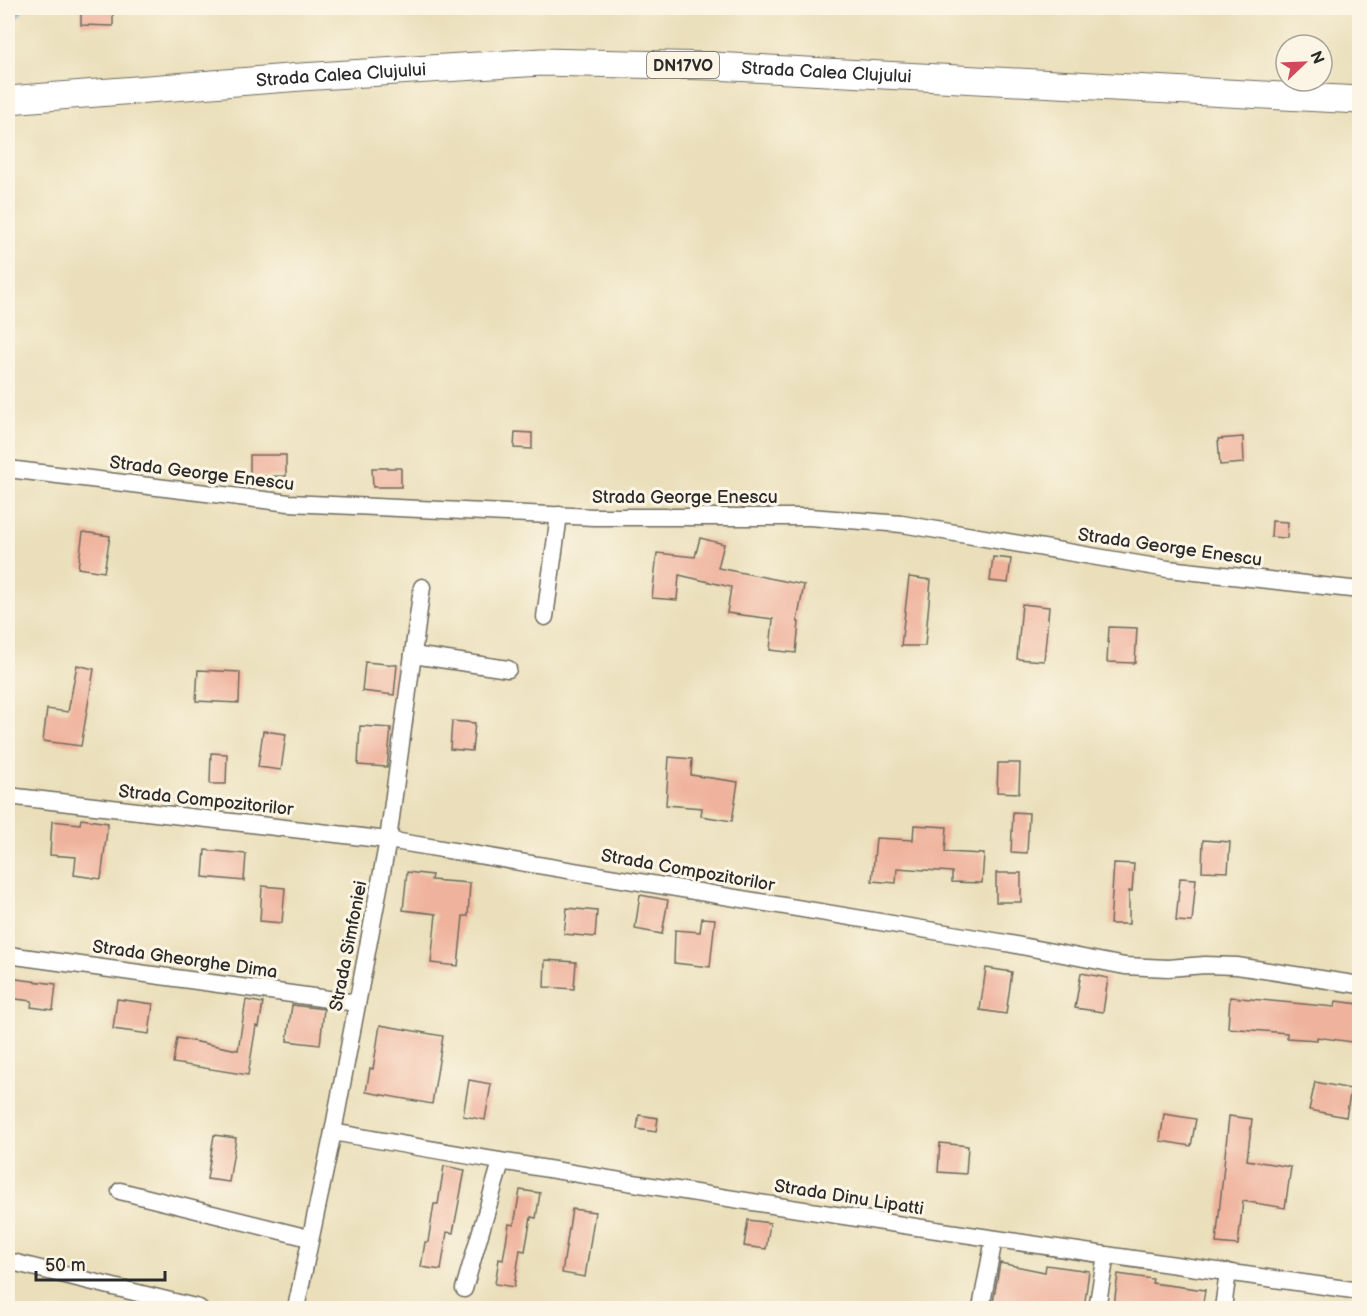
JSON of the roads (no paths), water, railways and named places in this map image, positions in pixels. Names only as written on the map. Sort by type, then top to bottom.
[{"type":"highway","name":"Strada Calea Clujului","points":[[8,100],[324,75],[542,62],[713,66],[1359,100]]},
{"type":"street","name":"Strada George Enescu","points":[[8,469],[289,503],[559,515],[809,517],[902,524],[1168,569],[1359,591]]},
{"type":"street","points":[[545,617],[559,515]]},
{"type":"street","name":"Strada Simfoniei","points":[[296,1308],[333,1132],[388,840],[422,587]]},
{"type":"street","points":[[413,655],[508,669]]},
{"type":"street","name":"Strada Compozitorilor","points":[[8,796],[388,840],[1006,943],[1125,966],[1168,968],[1205,965],[1237,966],[1359,984]]},
{"type":"street","name":"Strada Gheorghe Dima","points":[[8,955],[357,1003]]},
{"type":"street","name":"Strada Dinu Lipatti","points":[[333,1132],[501,1162],[994,1239],[1359,1291]]},
{"type":"street","points":[[464,1289],[501,1162]]},
{"type":"street","points":[[120,1191],[309,1238]]},
{"type":"street","points":[[981,1308],[994,1239]]},
{"type":"street","points":[[1097,1308],[1106,1255]]},
{"type":"street","points":[[8,1261],[200,1308]]},
{"type":"street","points":[[1223,1308],[1228,1272]]},
{"type":"waterway","points":[[8,23],[23,8]]}]
